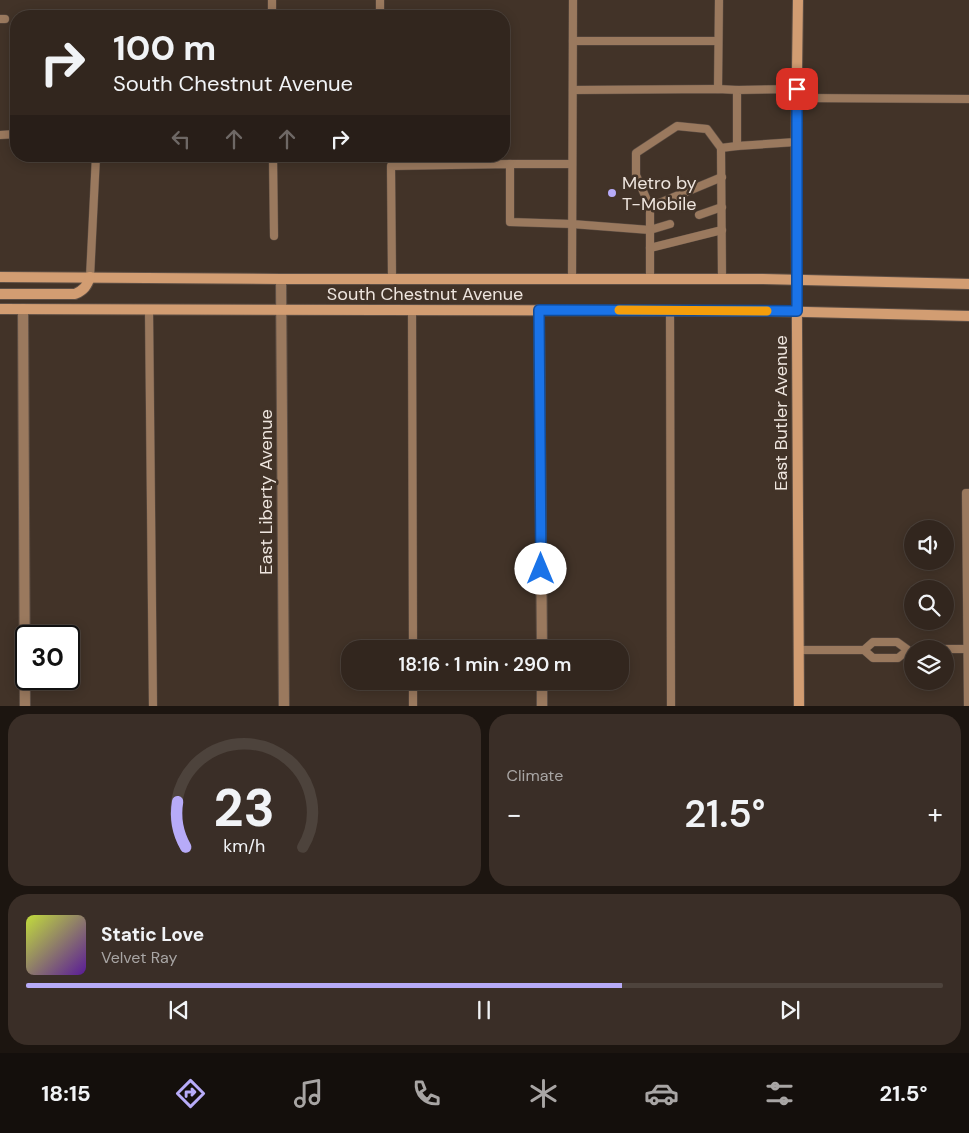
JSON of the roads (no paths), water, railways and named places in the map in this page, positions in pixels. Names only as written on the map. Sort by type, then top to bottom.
[{"type":"main road","name":"East Butler Avenue","points":[[798,0],[796,142],[799,706]]},
{"type":"main road","name":"South Chestnut Avenue","points":[[0,277],[722,279],[969,284]]},
{"type":"main road","points":[[0,294],[75,294],[82,291],[90,277]]},
{"type":"main road","name":"South Chestnut Avenue","points":[[0,309],[670,310],[797,311],[969,316]]},
{"type":"street","name":"East Liberty Avenue","points":[[281,279],[284,706]]},
{"type":"street","points":[[23,309],[25,706]]},
{"type":"street","points":[[539,310],[542,640]]},
{"type":"street","points":[[542,690],[542,706]]},
{"type":"lane","points":[[572,280],[573,0]]},
{"type":"lane","points":[[718,89],[719,0]]},
{"type":"lane","points":[[573,41],[718,41]]},
{"type":"lane","points":[[573,90],[718,89],[969,99]]},
{"type":"lane","points":[[737,90],[737,146]]},
{"type":"lane","points":[[650,280],[650,207],[636,175],[636,153],[678,126],[707,129],[721,148],[722,279]]},
{"type":"lane","points":[[721,148],[796,142]]},
{"type":"lane","points":[[90,277],[96,162]]},
{"type":"lane","points":[[273,162],[274,236]]},
{"type":"lane","points":[[390,162],[392,278]]},
{"type":"lane","points":[[510,164],[510,222],[572,224],[650,230],[670,224]]},
{"type":"lane","points":[[391,166],[572,164]]},
{"type":"lane","points":[[650,207],[722,178]]},
{"type":"lane","points":[[698,215],[722,207]]},
{"type":"lane","points":[[650,248],[722,230]]},
{"type":"lane","points":[[149,309],[153,706]]},
{"type":"lane","points":[[412,310],[413,640]]},
{"type":"lane","points":[[670,310],[671,706]]},
{"type":"lane","points":[[968,706],[966,493],[969,493]]},
{"type":"lane","points":[[864,650],[873,642],[897,642],[904,646]]},
{"type":"lane","points":[[954,649],[966,649]]},
{"type":"lane","points":[[798,650],[864,650],[873,658],[898,658],[904,654]]},
{"type":"lane","points":[[413,690],[413,706]]},
{"type":"place","name":"Metro by T-Mobile","points":[[612,193]]}]
